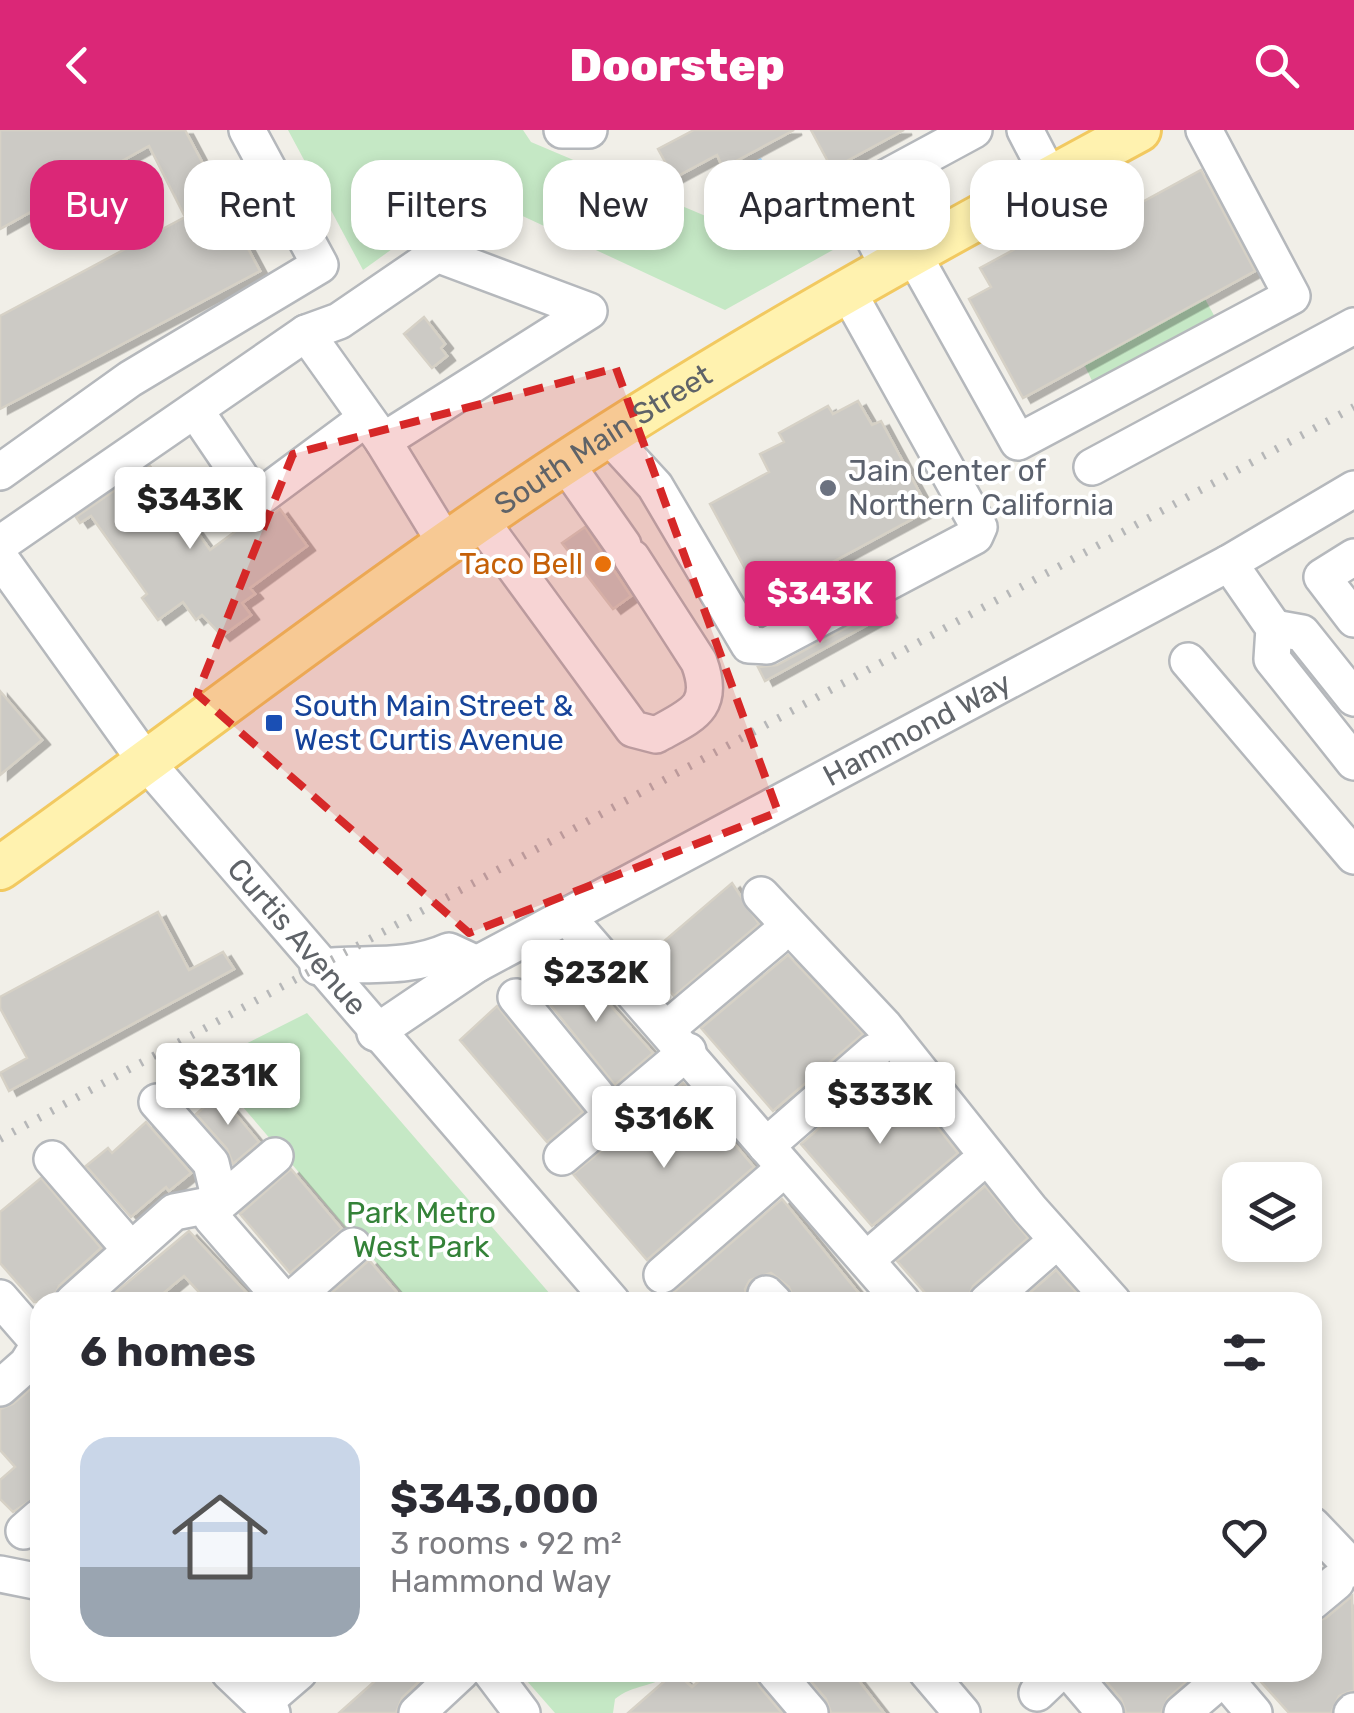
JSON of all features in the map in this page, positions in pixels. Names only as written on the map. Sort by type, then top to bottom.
[{"type":"main road","name":"South Main Street","points":[[1083,160],[1139,130]]},
{"type":"main road","name":"South Main Street","points":[[0,868],[463,532],[609,436],[970,223]]},
{"type":"street","points":[[0,472],[130,379],[320,266],[247,130]]},
{"type":"street","points":[[562,130],[589,130]]},
{"type":"street","points":[[974,130],[852,196],[901,261],[1018,442],[1292,296],[1204,130]]},
{"type":"street","points":[[1024,130],[1040,160]]},
{"type":"street","points":[[0,544],[306,332],[340,321],[437,254],[589,311],[256,500],[194,410]]},
{"type":"street","points":[[609,436],[656,486],[749,645],[767,646],[975,536],[979,527],[848,292]]},
{"type":"street","points":[[1092,467],[1354,326]]},
{"type":"street","points":[[306,332],[374,430],[624,718],[642,734],[656,735],[697,711],[707,696],[699,662],[566,464]]},
{"type":"street","name":"Hammond Way","points":[[376,1033],[477,964],[1350,500]]},
{"type":"street","points":[[1354,557],[1322,578],[1354,619]]},
{"type":"street","name":"Curtis Avenue","points":[[0,558],[146,763],[318,967],[603,1292]]},
{"type":"street","points":[[1229,563],[1274,628],[1272,660],[1354,762]]},
{"type":"street","points":[[1274,628],[1302,634],[1354,698]]},
{"type":"street","points":[[1188,661],[1354,856]]},
{"type":"street","points":[[760,894],[884,1026],[1030,1208],[1104,1292]]},
{"type":"street","points":[[568,918],[678,1039],[893,1292]]},
{"type":"street","points":[[562,1157],[776,938]]},
{"type":"street","points":[[318,967],[366,962],[402,966],[449,951],[477,964]]},
{"type":"street","points":[[516,996],[610,1112]]},
{"type":"street","points":[[662,1276],[874,1052]]},
{"type":"street","points":[[157,1102],[211,1163],[216,1188],[211,1205],[218,1226],[278,1292]]},
{"type":"street","points":[[84,1292],[174,1212],[220,1203],[275,1156]]},
{"type":"street","points":[[52,1159],[131,1250]]},
{"type":"street","points":[[866,1260],[973,1168]]},
{"type":"street","points":[[299,1292],[353,1246]]},
{"type":"street","points":[[998,1292],[1045,1251]]},
{"type":"street","points":[[0,1298],[30,1332]]},
{"type":"street","points":[[0,1388],[30,1359]]},
{"type":"street","points":[[1322,1552],[1334,1585]]},
{"type":"street","points":[[0,1574],[30,1580]]},
{"type":"street","points":[[240,1682],[268,1708],[290,1682]]},
{"type":"street","points":[[417,1713],[450,1682]]},
{"type":"street","points":[[499,1682],[522,1713]]},
{"type":"street","points":[[784,1682],[810,1713]]},
{"type":"street","points":[[935,1682],[958,1712]]},
{"type":"street","points":[[1079,1682],[1105,1713]]},
{"type":"street","points":[[1182,1713],[1215,1682]]},
{"type":"street","points":[[1230,1682],[1254,1713]]},
{"type":"highlighted area","points":[[616,368],[778,812],[469,933],[197,694],[293,454]]},
{"type":"green space","points":[[288,130],[523,130],[531,142],[573,160],[543,160],[543,225],[523,216],[523,160],[351,160],[351,248],[331,210],[331,160],[304,160]]},
{"type":"green space","points":[[684,207],[704,215],[704,250],[833,250],[725,310],[596,250],[684,250]]},
{"type":"green space","points":[[352,250],[391,250],[363,270]]},
{"type":"green space","points":[[1205,299],[1216,319],[1094,385],[1084,364]]},
{"type":"green space","name":"Park Metro West Park","points":[[307,1013],[548,1292],[401,1292],[206,1064]]},
{"type":"green space","points":[[528,1682],[654,1682],[615,1699],[613,1713],[555,1713]]},
{"type":"building","points":[[0,130],[185,130],[201,160],[184,160],[184,215],[164,176],[164,160],[156,160],[149,146],[124,160],[30,160],[30,212],[0,229]]},
{"type":"building","points":[[694,130],[794,130],[738,160],[719,160],[717,155],[684,173],[684,160],[664,160],[658,149]]},
{"type":"building","points":[[811,130],[904,130],[849,160],[827,160]]},
{"type":"building","points":[[1201,170],[1255,271],[1023,398],[969,299],[991,287],[980,268],[1013,250],[1144,250],[1144,201]]},
{"type":"building","points":[[184,218],[184,250],[249,250],[260,271],[0,409],[0,316],[123,250],[164,250],[164,228]]},
{"type":"building","points":[[424,317],[445,344],[441,348],[447,356],[432,368],[404,334]]},
{"type":"building","name":"Jain Center of Northern California","points":[[858,401],[872,425],[881,421],[929,510],[762,600],[710,504],[769,472],[760,454],[784,442],[779,433],[828,406],[833,414]]},
{"type":"building","points":[[150,466],[210,550],[251,520],[268,518],[280,509],[307,546],[250,588],[255,594],[242,603],[251,615],[222,636],[202,615],[196,620],[183,602],[158,620],[142,598],[147,594],[91,516],[80,523],[76,517]]},
{"type":"building","points":[[585,527],[631,596],[613,609],[562,543]]},
{"type":"building","points":[[885,607],[889,613],[765,681],[758,667],[777,665]]},
{"type":"building","points":[[0,691],[42,740],[0,775]]},
{"type":"building","points":[[732,883],[759,924],[674,996],[642,960]]},
{"type":"building","points":[[158,912],[189,970],[223,952],[234,969],[9,1091],[0,1073],[27,1058],[0,1008],[0,997]]},
{"type":"building","points":[[788,955],[863,1034],[773,1111],[701,1028]]},
{"type":"building","points":[[574,965],[653,1053],[615,1085],[540,992]]},
{"type":"building","points":[[497,1006],[583,1112],[547,1142],[460,1040]]},
{"type":"building","points":[[889,1066],[958,1153],[872,1226],[801,1144]]},
{"type":"building","points":[[683,1083],[754,1167],[647,1260],[573,1174]]},
{"type":"building","points":[[219,1094],[259,1142],[233,1164],[227,1149],[196,1114]]},
{"type":"building","points":[[146,1122],[191,1173],[169,1191],[166,1187],[131,1217],[86,1166],[108,1148],[112,1153]]},
{"type":"building","points":[[291,1169],[342,1229],[290,1273],[240,1214]]},
{"type":"building","points":[[41,1178],[101,1248],[56,1292],[30,1292],[30,1297],[0,1263],[0,1212]]},
{"type":"building","points":[[985,1186],[1028,1238],[970,1292],[924,1292],[897,1261]]},
{"type":"building","points":[[782,1199],[858,1292],[791,1292],[771,1273],[750,1280],[745,1292],[674,1292]]},
{"type":"building","points":[[189,1231],[246,1292],[199,1292],[184,1276],[165,1292],[116,1292]]},
{"type":"building","points":[[367,1262],[396,1292],[332,1292]]},
{"type":"building","points":[[1056,1270],[1076,1292],[1031,1292]]},
{"type":"building","points":[[30,1389],[30,1501],[13,1512],[0,1499],[0,1480],[15,1467],[0,1450],[0,1409]]},
{"type":"building","points":[[1352,1596],[1354,1690],[1339,1696],[1331,1713],[1289,1713],[1261,1682],[1322,1682],[1322,1619]]},
{"type":"building","points":[[374,1682],[419,1682],[402,1698],[396,1713],[339,1713]]},
{"type":"building","points":[[664,1682],[686,1682],[692,1687],[698,1682],[758,1682],[782,1713],[628,1713]]},
{"type":"building","points":[[812,1682],[860,1682],[884,1713],[831,1713],[826,1699]]},
{"type":"building","points":[[1107,1682],[1186,1682],[1168,1698],[1161,1713],[1126,1713],[1121,1699]]},
{"type":"railway","points":[[0,1139],[1354,407]]},
{"type":"place","name":"Jain Center of Northern California","points":[[828,488]]},
{"type":"place","name":"Taco Bell","points":[[603,564]]},
{"type":"place","name":"South Main Street & West Curtis Avenue","points":[[274,723]]}]
